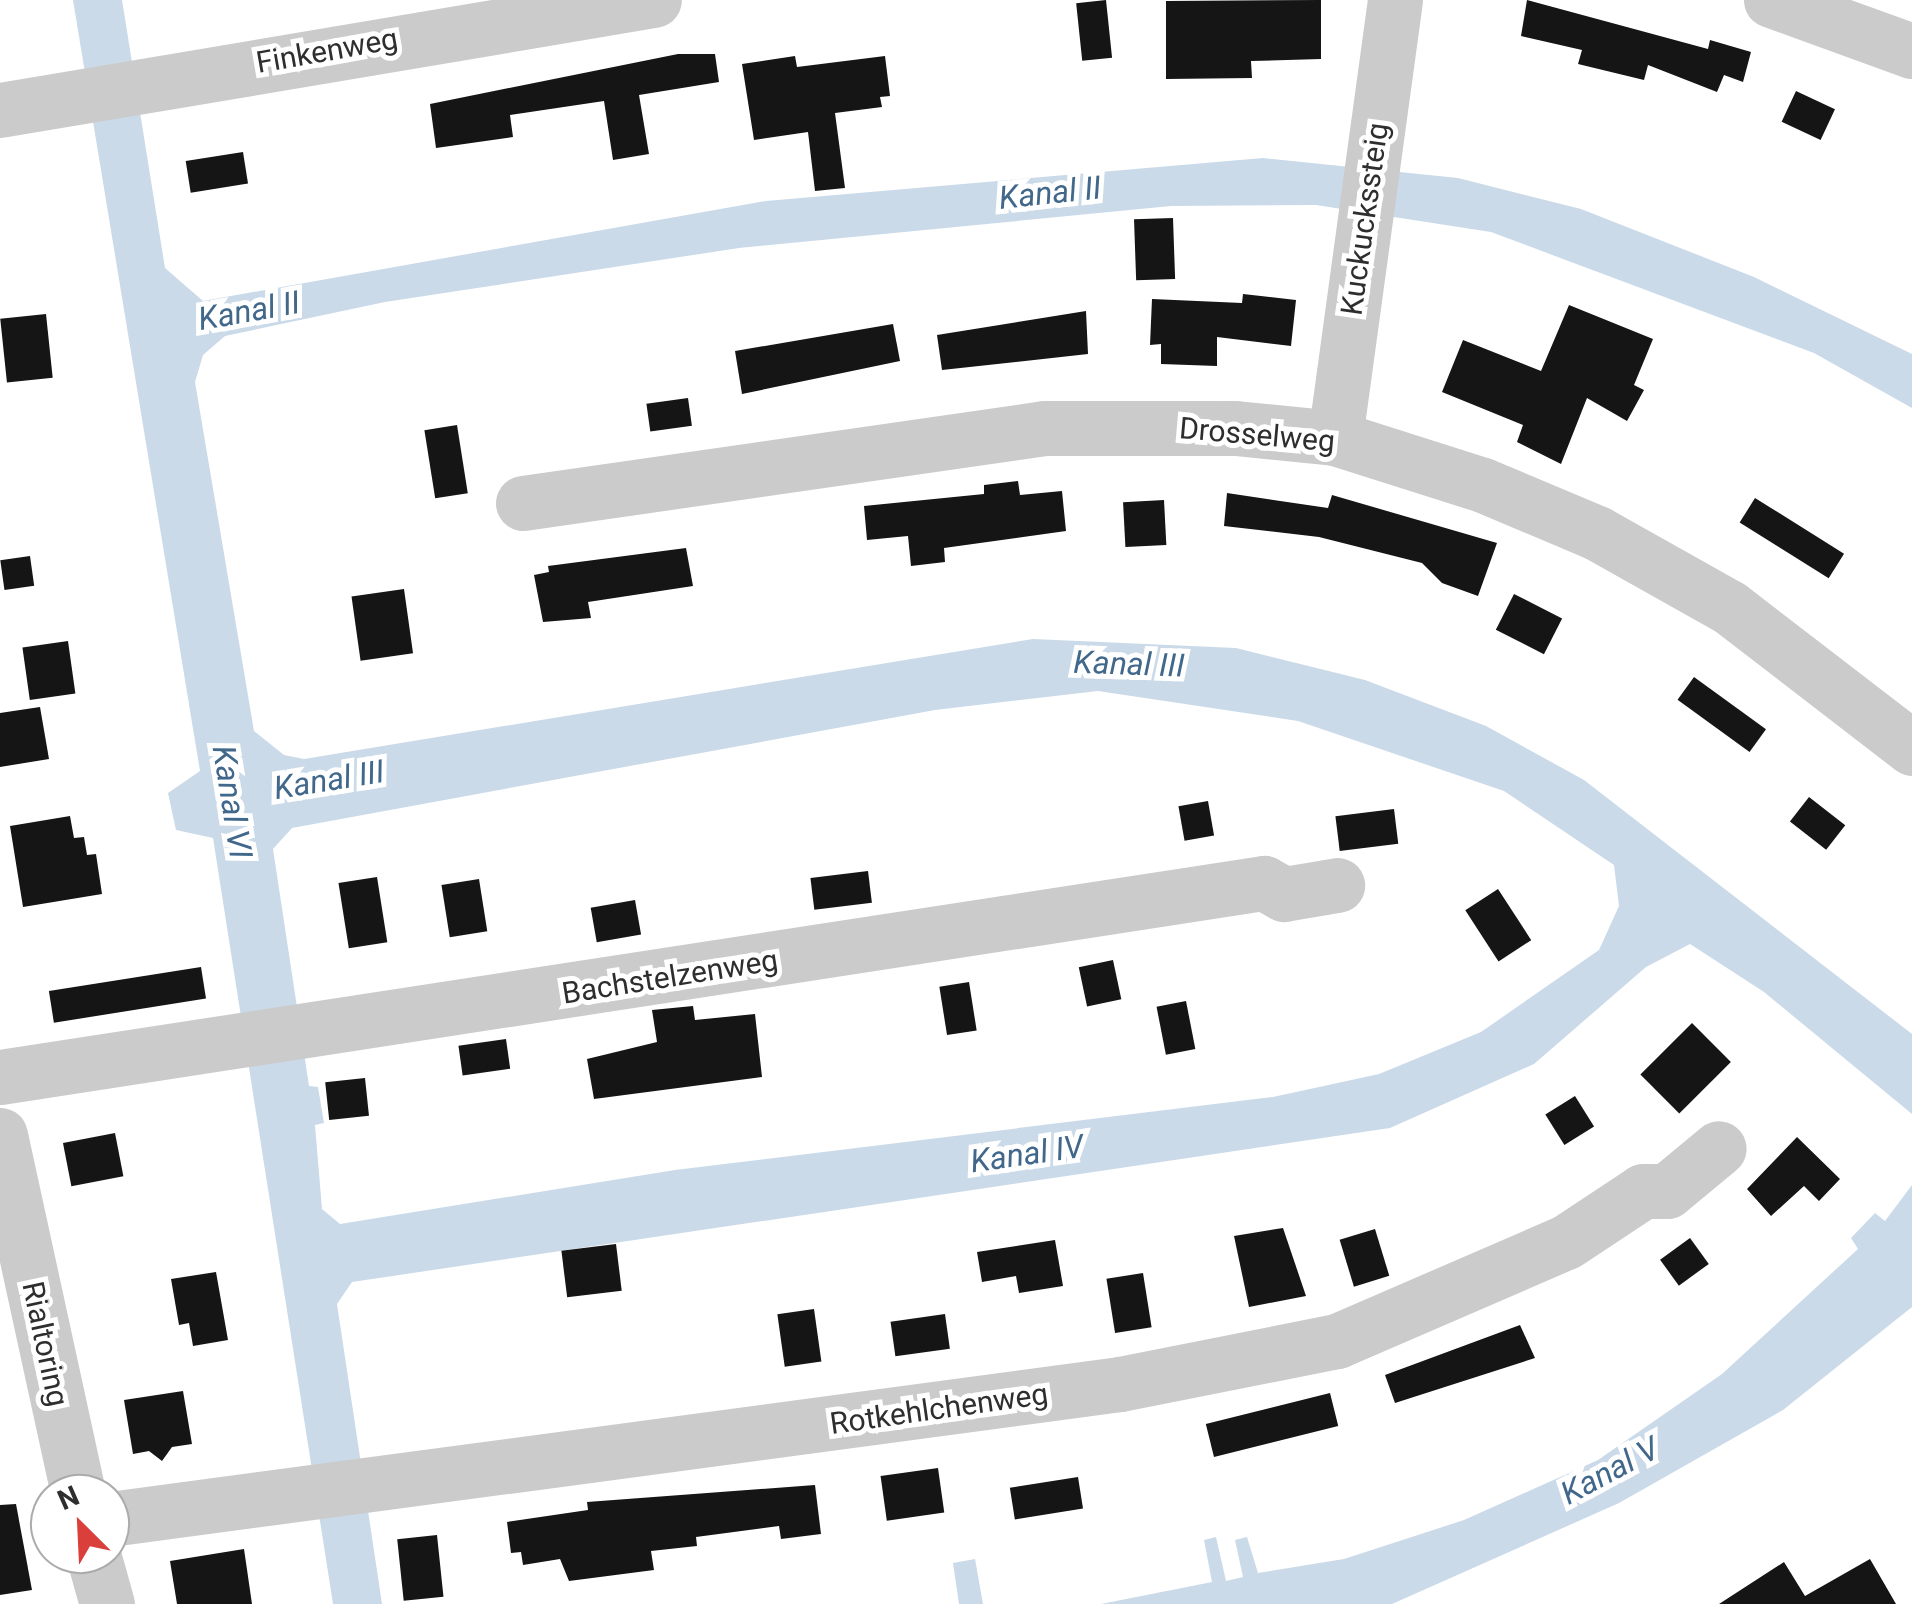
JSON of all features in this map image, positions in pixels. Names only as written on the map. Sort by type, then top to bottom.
[{"type":"street","name":"Finkenweg","points":[[0,110],[654,0]]},
{"type":"street","name":"Kuckuckssteig","points":[[1335,438],[1395,0]]},
{"type":"street","points":[[1771,0],[1912,50]]},
{"type":"street","name":"Drosselweg","points":[[523,503],[1045,428],[1235,428],[1335,438],[1483,485],[1596,533],[1729,607],[1912,748]]},
{"type":"street","name":"Bachstelzenweg","points":[[0,1077],[1264,883],[1284,894],[1337,885]]},
{"type":"street","name":"Rialtoring","points":[[0,1136],[74,1474]]},
{"type":"street","name":"Rotkehlchenweg","points":[[130,1517],[381,1486],[1120,1384],[1336,1341],[1566,1242],[1643,1191],[1667,1191],[1719,1148]]},
{"type":"street","points":[[99,1574],[107,1604]]},
{"type":"water","points":[[73,0],[122,0],[165,268],[203,301],[766,201],[1263,158],[1458,178],[1581,209],[1754,277],[1912,354],[1912,408],[1814,353],[1491,232],[1316,205],[1171,206],[739,248],[385,302],[225,336],[203,355],[195,382],[254,731],[284,755],[304,759],[1033,639],[1236,648],[1365,680],[1486,726],[1584,780],[1912,1034],[1912,1114],[1764,992],[1690,944],[1646,967],[1534,1064],[1390,1128],[352,1282],[337,1304],[382,1604],[333,1604],[213,838],[176,830],[168,793],[200,771]],"holes":[[[1098,691],[1298,721],[1504,791],[1614,865],[1619,906],[1599,950],[1481,1032],[1379,1074],[1273,1097],[675,1170],[340,1224],[322,1209],[315,1125],[324,1123],[318,1087],[309,1086],[273,849],[292,828],[935,710]]]},
{"type":"water","name":"Kanal V","points":[[1912,1185],[1912,1307],[1783,1410],[1619,1503],[1392,1604],[1101,1604],[1212,1582],[1204,1540],[1216,1537],[1226,1581],[1243,1577],[1235,1540],[1247,1537],[1258,1573],[1344,1559],[1464,1520],[1598,1460],[1722,1374],[1858,1249],[1851,1238],[1875,1213],[1885,1221]]},
{"type":"water","points":[[975,1559],[983,1604],[959,1604],[953,1563]]},
{"type":"building","points":[[1106,0],[1112,58],[1082,61],[1076,3]]},
{"type":"building","points":[[1321,0],[1321,59],[1251,61],[1252,78],[1166,79],[1166,1]]},
{"type":"building","points":[[1527,0],[1708,49],[1710,40],[1751,52],[1743,82],[1724,75],[1717,92],[1648,65],[1644,80],[1578,64],[1582,50],[1521,36]]},
{"type":"building","points":[[678,54],[715,54],[719,82],[639,95],[649,154],[613,160],[604,101],[510,115],[513,137],[436,148],[430,104]]},
{"type":"building","points":[[795,56],[797,67],[885,56],[890,96],[880,97],[882,107],[835,113],[845,188],[815,191],[808,132],[754,140],[742,64]]},
{"type":"building","points":[[1796,91],[1835,109],[1821,140],[1782,122]]},
{"type":"building","points":[[243,152],[248,184],[191,193],[186,161]]},
{"type":"building","points":[[1173,218],[1175,279],[1136,280],[1134,219]]},
{"type":"building","points":[[1243,294],[1296,300],[1291,346],[1217,337],[1217,366],[1161,364],[1161,344],[1150,345],[1152,299],[1242,303]]},
{"type":"building","points":[[1569,305],[1653,339],[1634,385],[1644,390],[1627,421],[1587,398],[1561,464],[1517,442],[1523,425],[1442,392],[1463,340],[1541,371]]},
{"type":"building","points":[[1086,311],[1088,354],[942,370],[937,335]]},
{"type":"building","points":[[46,314],[53,378],[7,382],[0,319]]},
{"type":"building","points":[[893,324],[900,361],[742,394],[735,351]]},
{"type":"building","points":[[688,398],[692,426],[650,432],[646,404]]},
{"type":"building","points":[[457,425],[468,493],[435,498],[424,430]]},
{"type":"building","points":[[1018,481],[1020,495],[1062,491],[1066,531],[944,548],[945,562],[911,566],[908,536],[867,540],[864,506],[984,494],[984,485]]},
{"type":"building","points":[[1227,493],[1328,508],[1332,495],[1497,543],[1478,596],[1442,583],[1422,563],[1319,537],[1224,526]]},
{"type":"building","points":[[1755,498],[1844,554],[1829,578],[1740,523]]},
{"type":"building","points":[[1164,500],[1166,545],[1125,547],[1123,502]]},
{"type":"building","points":[[686,548],[693,586],[588,602],[591,618],[543,622],[534,575],[549,572],[548,566]]},
{"type":"building","points":[[30,556],[34,586],[4,590],[0,560]]},
{"type":"building","points":[[404,589],[413,653],[361,661],[352,596]]},
{"type":"building","points":[[1514,594],[1562,619],[1544,654],[1496,630]]},
{"type":"building","points":[[68,641],[75,693],[30,700],[22,647]]},
{"type":"building","points":[[1694,677],[1766,729],[1750,752],[1678,700]]},
{"type":"building","points":[[40,707],[49,759],[0,767],[0,713]]},
{"type":"building","points":[[1809,797],[1845,825],[1826,850],[1790,821]]},
{"type":"building","points":[[1208,801],[1214,835],[1185,841],[1178,806]]},
{"type":"building","points":[[1394,809],[1398,844],[1340,851],[1335,816]]},
{"type":"building","points":[[70,816],[74,838],[84,837],[87,855],[96,854],[102,894],[23,907],[10,826]]},
{"type":"building","points":[[868,871],[872,903],[814,910],[810,878]]},
{"type":"building","points":[[377,877],[387,942],[349,948],[338,883]]},
{"type":"building","points":[[479,879],[487,931],[450,937],[441,885]]},
{"type":"building","points":[[1498,889],[1531,940],[1499,961],[1465,910]]},
{"type":"building","points":[[635,900],[641,934],[597,942],[591,908]]},
{"type":"building","points":[[1113,960],[1121,999],[1087,1006],[1079,967]]},
{"type":"building","points":[[201,967],[206,999],[54,1023],[49,991]]},
{"type":"building","points":[[969,982],[977,1030],[947,1035],[939,987]]},
{"type":"building","points":[[1186,1001],[1195,1049],[1166,1055],[1157,1007]]},
{"type":"building","points":[[693,1006],[695,1020],[755,1014],[762,1077],[594,1099],[587,1059],[657,1042],[652,1010]]},
{"type":"building","points":[[1692,1023],[1731,1062],[1679,1114],[1640,1075]]},
{"type":"building","points":[[506,1039],[510,1069],[463,1075],[458,1046]]},
{"type":"building","points":[[365,1078],[369,1116],[329,1120],[325,1082]]},
{"type":"building","points":[[1575,1096],[1594,1127],[1564,1145],[1545,1115]]},
{"type":"building","points":[[115,1133],[123,1176],[71,1186],[63,1143]]},
{"type":"building","points":[[1797,1137],[1840,1179],[1819,1201],[1804,1186],[1771,1216],[1747,1189]]},
{"type":"building","points":[[1283,1228],[1306,1296],[1249,1307],[1234,1236]]},
{"type":"building","points":[[1375,1229],[1389,1276],[1354,1287],[1340,1240]]},
{"type":"building","points":[[1690,1238],[1709,1264],[1679,1286],[1660,1260]]},
{"type":"building","points":[[1055,1240],[1063,1286],[1019,1293],[1016,1276],[982,1282],[977,1252]]},
{"type":"building","points":[[616,1244],[622,1291],[567,1297],[561,1251]]},
{"type":"building","points":[[216,1272],[228,1340],[193,1346],[189,1323],[179,1325],[171,1279]]},
{"type":"building","points":[[1143,1273],[1152,1327],[1115,1333],[1106,1279]]},
{"type":"building","points":[[814,1309],[821,1361],[785,1367],[777,1314]]},
{"type":"building","points":[[945,1314],[950,1349],[895,1356],[891,1322]]},
{"type":"building","points":[[1520,1325],[1535,1358],[1395,1403],[1385,1375]]},
{"type":"building","points":[[183,1391],[192,1444],[172,1447],[162,1461],[149,1451],[133,1454],[124,1400]]},
{"type":"building","points":[[1330,1393],[1338,1426],[1214,1457],[1206,1424]]},
{"type":"building","points":[[938,1468],[944,1513],[887,1521],[881,1476]]},
{"type":"building","points":[[1078,1477],[1083,1509],[1015,1519],[1010,1488]]},
{"type":"building","points":[[815,1485],[821,1534],[781,1539],[779,1526],[696,1537],[697,1546],[651,1551],[654,1570],[569,1581],[560,1559],[523,1565],[521,1552],[511,1553],[507,1522],[588,1510],[587,1502]]},
{"type":"building","points":[[16,1504],[32,1590],[0,1595],[0,1505]]},
{"type":"building","points":[[437,1535],[443,1597],[404,1601],[397,1539]]},
{"type":"building","points":[[244,1549],[252,1604],[177,1604],[170,1561]]},
{"type":"building","points":[[1870,1559],[1896,1604],[1719,1604],[1784,1562],[1805,1596]]},
{"type":"water label","name":"Kanal II","points":[[1050,193]]},
{"type":"water label","name":"Kanal II","points":[[249,311]]},
{"type":"water label","name":"Kanal III","points":[[1129,664]]},
{"type":"water label","name":"Kanal III","points":[[329,780]]},
{"type":"water label","name":"Kanal VI","points":[[232,802]]},
{"type":"water label","name":"Kanal IV","points":[[1027,1154]]}]
